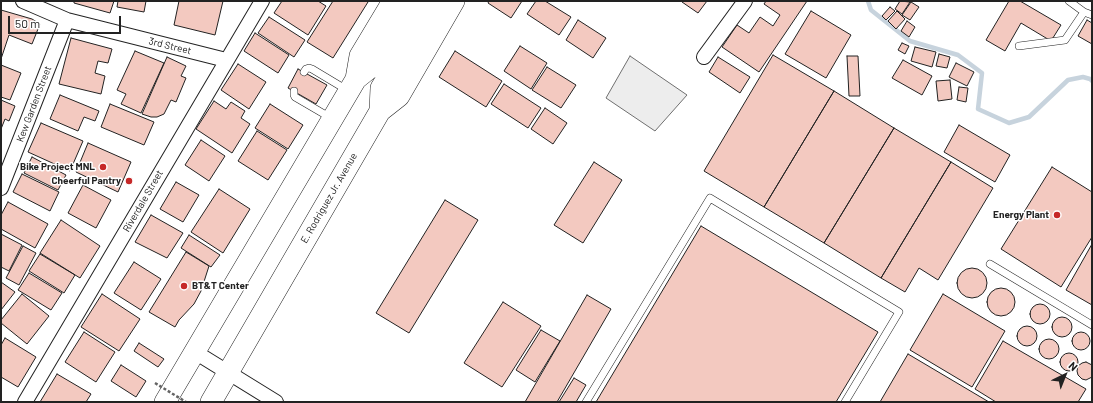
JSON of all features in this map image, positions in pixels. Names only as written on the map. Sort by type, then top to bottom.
[{"type":"main road","points":[[165,402],[353,85],[360,56],[393,1]]},
{"type":"main road","points":[[380,111],[384,67],[415,1]]},
{"type":"main road","points":[[353,85],[384,67],[435,1]]},
{"type":"main road","name":"E. Rodriguez Jr. Avenue","points":[[211,402],[380,111],[399,96],[454,1]]},
{"type":"street","name":"3rd Street","points":[[23,1],[67,20],[226,60]]},
{"type":"street","name":"Riverdale Street","points":[[25,402],[262,1]]},
{"type":"street","points":[[704,56],[745,1]]},
{"type":"street","name":"Kew Garden Street","points":[[1,188],[67,20]]},
{"type":"street","points":[[195,352],[276,402]]},
{"type":"lane","points":[[1069,1],[1084,12],[1092,15]]},
{"type":"lane","points":[[1019,46],[1065,40],[1084,12]]},
{"type":"lane","points":[[304,72],[309,68],[353,85]]},
{"type":"lane","points":[[294,91],[294,95],[296,97],[332,119]]},
{"type":"lane","points":[[586,402],[710,198],[899,312],[845,402]]},
{"type":"lane","points":[[990,264],[1092,325]]},
{"type":"path","points":[[155,383],[186,402]]},
{"type":"shaded area","points":[[630,56],[687,95],[655,131],[606,98]]},
{"type":"building","points":[[74,1],[114,1],[110,13],[74,3]]},
{"type":"building","points":[[118,1],[146,1],[144,12],[117,7]]},
{"type":"building","points":[[179,1],[223,1],[215,35],[174,25]]},
{"type":"building","points":[[282,1],[318,1],[326,6],[308,35],[274,13]]},
{"type":"building","points":[[333,1],[368,2],[333,58],[307,42]]},
{"type":"building","points":[[489,1],[522,1],[511,18],[488,3]]},
{"type":"building","points":[[536,1],[545,1],[571,17],[559,35],[527,14]]},
{"type":"building","points":[[682,1],[707,1],[698,13]]},
{"type":"building","points":[[766,1],[807,1],[759,72],[722,47],[737,25],[749,33],[760,17],[773,26],[780,15],[764,4]]},
{"type":"building","points":[[900,1],[910,2],[902,14],[895,9]]},
{"type":"building","points":[[1009,1],[1020,1],[1061,25],[1051,41],[1021,23],[1005,51],[986,40]]},
{"type":"building","points":[[911,2],[919,7],[910,20],[902,15]]},
{"type":"building","points":[[890,7],[895,11],[886,20],[882,16]]},
{"type":"building","points":[[1,10],[32,19],[40,24],[32,44],[9,35],[1,59]]},
{"type":"building","points":[[811,11],[851,35],[826,78],[785,54]]},
{"type":"building","points":[[897,11],[905,19],[896,29],[888,21]]},
{"type":"building","points":[[269,17],[305,40],[294,57],[258,33]]},
{"type":"building","points":[[578,20],[606,38],[593,58],[566,40]]},
{"type":"building","points":[[1087,20],[1092,23],[1092,44],[1078,36]]},
{"type":"building","points":[[907,21],[915,27],[909,37],[901,31]]},
{"type":"building","points":[[255,33],[289,55],[278,73],[244,51]]},
{"type":"building","points":[[71,38],[112,49],[108,63],[98,61],[95,73],[105,76],[101,94],[59,84]]},
{"type":"building","points":[[902,43],[909,46],[905,54],[898,50]]},
{"type":"building","points":[[520,46],[547,63],[531,89],[504,71]]},
{"type":"building","points":[[915,47],[936,52],[932,67],[911,61]]},
{"type":"building","points":[[135,51],[164,63],[141,113],[121,104],[126,94],[117,90]]},
{"type":"building","points":[[455,51],[502,81],[486,107],[439,77]]},
{"type":"building","points":[[939,54],[950,57],[947,68],[936,66]]},
{"type":"building","points":[[773,55],[834,91],[764,207],[704,171]]},
{"type":"building","points":[[847,56],[858,56],[860,96],[849,96]]},
{"type":"building","points":[[167,57],[186,66],[181,76],[186,78],[176,102],[171,100],[164,114],[157,117],[142,114]]},
{"type":"building","points":[[718,57],[750,77],[740,93],[709,72]]},
{"type":"building","points":[[903,60],[932,76],[922,95],[892,78]]},
{"type":"building","points":[[956,63],[974,72],[967,86],[949,77]]},
{"type":"building","points":[[238,64],[266,82],[249,109],[221,90]]},
{"type":"building","points":[[1,65],[21,73],[10,100],[1,97]]},
{"type":"building","points":[[547,67],[576,85],[561,108],[532,90]]},
{"type":"building","points":[[298,69],[327,85],[316,104],[288,88]]},
{"type":"building","points":[[950,80],[952,99],[938,101],[936,81]]},
{"type":"building","points":[[504,84],[541,108],[528,128],[491,104]]},
{"type":"building","points":[[959,87],[968,88],[966,102],[957,100]]},
{"type":"building","points":[[834,91],[894,128],[824,243],[764,207]]},
{"type":"building","points":[[60,95],[99,111],[95,121],[84,117],[78,131],[50,119]]},
{"type":"building","points":[[1,100],[15,106],[9,121],[5,119],[1,129]]},
{"type":"building","points":[[214,101],[226,109],[231,102],[245,111],[241,118],[250,124],[232,153],[196,129]]},
{"type":"building","points":[[110,104],[154,122],[144,145],[101,127]]},
{"type":"building","points":[[270,104],[303,125],[288,149],[255,128]]},
{"type":"building","points":[[545,108],[567,123],[553,144],[531,129]]},
{"type":"building","points":[[41,123],[83,141],[70,171],[28,152]]},
{"type":"building","points":[[959,125],[1010,155],[995,182],[944,152]]},
{"type":"building","points":[[894,128],[951,162],[881,278],[824,243]]},
{"type":"building","points":[[257,131],[287,150],[268,180],[238,161]]},
{"type":"building","points":[[201,140],[225,156],[209,181],[185,165]]},
{"type":"building","name":"Bike Project MNL","points":[[88,143],[131,162],[118,192],[76,172]]},
{"type":"building","points":[[32,157],[66,175],[58,190],[24,173]]},
{"type":"building","points":[[594,162],[622,180],[583,243],[554,225]]},
{"type":"building","points":[[951,162],[993,188],[938,280],[919,268],[905,292],[881,278]]},
{"type":"building","name":"Energy Plant","points":[[1052,167],[1092,192],[1092,237],[1061,287],[1001,249]]},
{"type":"building","points":[[22,174],[59,192],[50,211],[13,192]]},
{"type":"building","points":[[176,182],[199,195],[183,222],[160,209]]},
{"type":"building","points":[[83,185],[111,200],[96,228],[68,213]]},
{"type":"building","points":[[219,189],[250,209],[223,253],[191,232]]},
{"type":"building","points":[[445,200],[478,220],[409,333],[376,313]]},
{"type":"building","points":[[8,202],[48,224],[35,248],[1,229],[1,215]]},
{"type":"building","points":[[151,215],[183,233],[167,258],[135,242]]},
{"type":"building","points":[[61,220],[100,246],[80,278],[40,253]]},
{"type":"building","points":[[701,226],[878,332],[836,402],[596,402]]},
{"type":"building","points":[[1,234],[22,245],[9,271],[1,267]]},
{"type":"building","points":[[189,235],[220,255],[211,267],[181,248]]},
{"type":"building","points":[[1092,244],[1092,305],[1066,290]]},
{"type":"building","points":[[23,246],[36,253],[19,285],[6,278]]},
{"type":"building","name":"BT&T Center","points":[[186,252],[209,266],[201,291],[194,304],[179,320],[175,327],[149,312]]},
{"type":"building","points":[[40,254],[75,275],[64,293],[29,271]]},
{"type":"building","points":[[134,262],[161,279],[141,310],[114,293]]},
{"type":"building","points":[[972,268],[978,269],[986,277],[986,289],[978,297],[972,298],[966,297],[958,289],[957,283],[958,277],[966,269]]},
{"type":"building","points":[[29,273],[62,293],[51,310],[18,290]]},
{"type":"building","points":[[1,282],[15,292],[1,310]]},
{"type":"building","points":[[1001,288],[1011,292],[1015,302],[1011,312],[1001,316],[991,312],[987,302],[991,292]]},
{"type":"building","points":[[22,294],[49,316],[27,344],[1,323],[1,320]]},
{"type":"building","points":[[102,294],[140,319],[119,351],[81,327]]},
{"type":"building","points":[[943,294],[1005,331],[972,387],[910,350]]},
{"type":"building","points":[[587,295],[611,309],[557,402],[525,402]]},
{"type":"building","points":[[503,302],[541,326],[502,387],[464,363]]},
{"type":"building","points":[[1040,304],[1047,307],[1050,314],[1047,321],[1040,324],[1033,321],[1030,314],[1033,307]]},
{"type":"building","points":[[1058,317],[1066,317],[1072,323],[1072,331],[1066,337],[1058,337],[1052,331],[1052,323]]},
{"type":"building","points":[[1027,326],[1034,329],[1037,336],[1034,343],[1027,346],[1020,343],[1017,336],[1020,329]]},
{"type":"building","points":[[541,330],[560,341],[535,382],[516,370]]},
{"type":"building","points":[[84,332],[115,352],[96,382],[65,362]]},
{"type":"building","points":[[1081,332],[1087,335],[1090,341],[1087,347],[1081,350],[1075,347],[1072,341],[1075,335]]},
{"type":"building","points":[[5,338],[36,357],[18,387],[1,377],[1,345]]},
{"type":"building","points":[[1049,339],[1056,342],[1059,349],[1056,356],[1049,359],[1042,356],[1039,349],[1042,342]]},
{"type":"building","points":[[1003,341],[1086,389],[1078,402],[996,402],[975,389]]},
{"type":"building","points":[[139,343],[164,359],[158,367],[134,351]]},
{"type":"building","points":[[1069,353],[1075,356],[1078,362],[1075,368],[1069,371],[1063,368],[1060,362],[1063,356]]},
{"type":"building","points":[[908,354],[989,402],[880,402]]},
{"type":"building","points":[[1086,362],[1092,365],[1092,377],[1086,380],[1082,379],[1078,375],[1077,371],[1078,366]]},
{"type":"building","points":[[121,365],[146,381],[136,397],[111,381]]},
{"type":"building","points":[[57,374],[91,394],[86,402],[40,402]]},
{"type":"building","points":[[574,378],[586,385],[576,402],[559,402]]},
{"type":"waterway","points":[[868,1],[871,10],[910,41],[958,55],[982,73],[978,109],[1009,123],[1029,117],[1068,80],[1083,77],[1092,81]]},
{"type":"place","name":"Bike Project MNL","points":[[103,167]]},
{"type":"place","name":"Cheerful Pantry","points":[[129,181]]},
{"type":"place","name":"Energy Plant","points":[[1057,215]]},
{"type":"place","name":"BT&T Center","points":[[184,286]]}]
